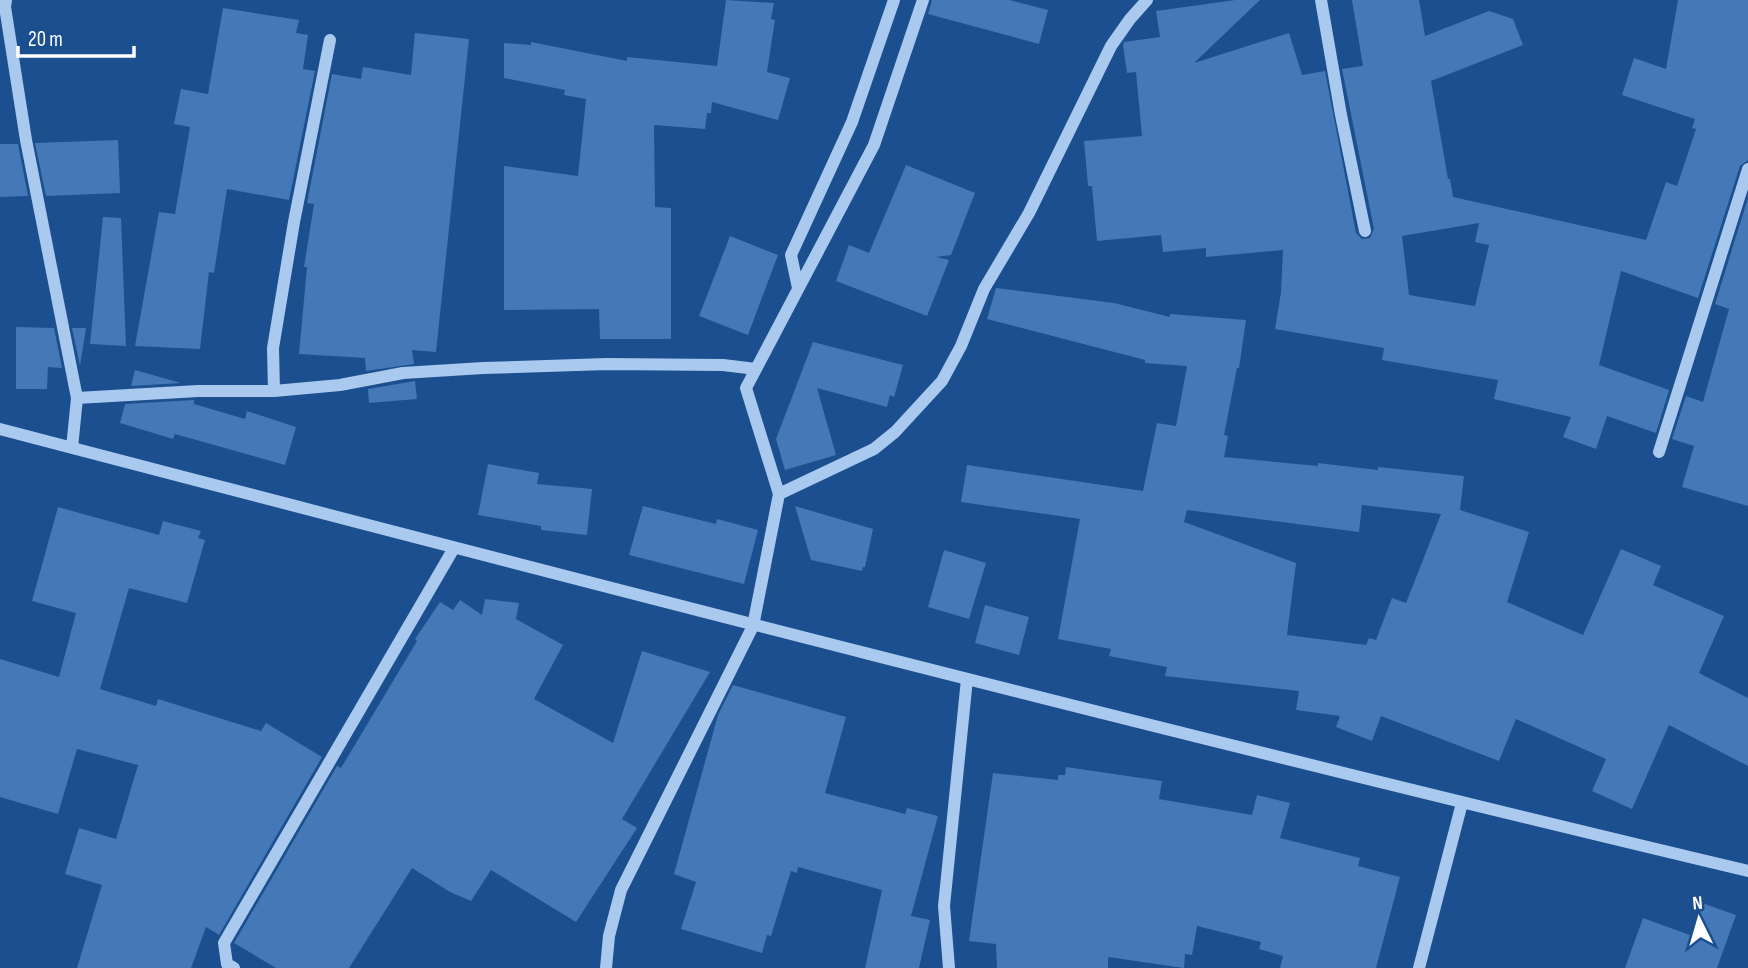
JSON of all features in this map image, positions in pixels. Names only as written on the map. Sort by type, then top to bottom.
[{"type":"street","points":[[6,0],[26,140],[77,398],[72,448]]},
{"type":"street","points":[[797,288],[791,255],[852,122],[894,0]]},
{"type":"street","points":[[606,968],[609,936],[621,890],[752,626],[779,494],[746,388],[874,145],[923,0]]},
{"type":"street","points":[[779,494],[874,449],[895,432],[943,380],[961,346],[984,289],[1029,214],[1111,46],[1147,0]]},
{"type":"street","points":[[1321,0],[1365,231]]},
{"type":"street","points":[[274,391],[275,336],[294,222],[330,40]]},
{"type":"street","points":[[1659,452],[1748,169]]},
{"type":"street","points":[[77,398],[198,391],[274,391],[341,385],[403,373],[483,368],[607,364],[723,365],[756,369]]},
{"type":"street","points":[[0,429],[752,626],[1462,803],[1748,871]]},
{"type":"street","points":[[234,968],[227,964],[224,943],[229,933],[454,548]]},
{"type":"street","points":[[949,968],[944,906],[967,679]]},
{"type":"street","points":[[1419,968],[1462,803]]},
{"type":"building","points":[[726,0],[774,3],[771,19],[775,20],[767,72],[790,78],[778,120],[712,102],[705,129],[654,125],[655,207],[671,208],[671,339],[600,339],[599,309],[504,310],[504,166],[578,176],[586,99],[564,95],[565,90],[504,78],[504,43],[531,45],[531,42],[627,61],[627,57],[717,66]]},
{"type":"building","points":[[932,0],[1009,0],[1048,10],[1039,44],[928,14]]},
{"type":"building","points":[[1235,0],[1260,0],[1194,63],[1289,33],[1302,75],[1325,71],[1356,233],[1362,239],[1370,238],[1374,229],[1342,69],[1363,66],[1352,0],[1419,0],[1425,36],[1489,11],[1513,19],[1523,45],[1431,81],[1453,197],[1646,240],[1666,182],[1677,186],[1696,129],[1692,128],[1695,119],[1622,95],[1634,58],[1666,69],[1678,0],[1748,0],[1748,160],[1740,166],[1698,298],[1621,271],[1599,365],[1669,390],[1656,433],[1607,416],[1596,449],[1563,437],[1571,417],[1494,399],[1498,380],[1382,360],[1384,348],[1275,329],[1281,292],[1283,250],[1206,257],[1206,248],[1163,252],[1161,235],[1097,241],[1092,186],[1088,186],[1084,141],[1142,136],[1136,72],[1127,73],[1123,45],[1124,42],[1160,37],[1156,11]],"holes":[[[1479,223],[1475,242],[1489,245],[1475,306],[1409,295],[1402,236]]]},
{"type":"building","points":[[223,8],[299,20],[296,33],[308,35],[303,69],[315,71],[289,200],[227,189],[214,273],[209,272],[200,349],[135,346],[159,212],[175,214],[190,127],[174,124],[181,89],[208,94]]},
{"type":"building","points":[[415,33],[469,39],[436,352],[412,350],[414,364],[366,371],[365,358],[299,354],[307,267],[304,267],[314,204],[307,203],[332,74],[361,79],[363,67],[411,75]]},
{"type":"building","points":[[118,140],[120,193],[46,196],[35,143]]},
{"type":"building","points":[[0,144],[18,144],[28,196],[0,197]]},
{"type":"building","points":[[906,165],[975,193],[951,255],[936,257],[949,260],[927,316],[836,281],[849,245],[869,253]]},
{"type":"building","points":[[1748,198],[1748,506],[1682,487],[1694,446],[1672,439],[1686,396],[1703,402],[1729,309],[1715,304]]},
{"type":"building","points":[[103,217],[121,218],[126,346],[90,344]]},
{"type":"building","points":[[730,236],[778,255],[748,335],[699,316]]},
{"type":"building","points":[[996,288],[1114,303],[1170,317],[1170,314],[1246,320],[1239,368],[1224,435],[1228,436],[1224,457],[1378,470],[1378,467],[1464,476],[1460,510],[1529,532],[1507,602],[1583,635],[1621,549],[1661,566],[1653,585],[1724,616],[1699,673],[1748,698],[1748,766],[1669,725],[1632,809],[1592,791],[1606,759],[1516,719],[1499,761],[1381,716],[1372,741],[1336,727],[1340,716],[1296,710],[1299,691],[1165,676],[1167,667],[1109,656],[1111,649],[1058,639],[1080,519],[961,502],[967,465],[1143,491],[1157,423],[1176,426],[1187,366],[1145,363],[1145,360],[987,319]],"holes":[[[1362,505],[1441,514],[1406,603],[1392,598],[1376,640],[1369,638],[1366,645],[1287,635],[1296,563],[1184,522],[1187,510],[1359,532]]]},
{"type":"building","points":[[16,327],[54,328],[62,368],[48,367],[47,389],[16,389]]},
{"type":"building","points":[[72,328],[86,328],[80,366]]},
{"type":"building","points":[[813,342],[903,365],[894,397],[890,395],[887,407],[817,388],[836,455],[785,470],[776,439]]},
{"type":"building","points":[[135,370],[181,383],[131,386]]},
{"type":"building","points":[[415,381],[417,399],[369,403],[368,389]]},
{"type":"building","points":[[194,400],[194,404],[245,419],[247,411],[296,427],[285,465],[175,434],[173,439],[120,423],[125,404]]},
{"type":"building","points":[[488,464],[539,473],[537,484],[592,489],[587,535],[541,530],[541,526],[478,515]]},
{"type":"building","points":[[643,506],[716,524],[717,519],[758,530],[744,584],[629,555]]},
{"type":"building","points":[[795,506],[873,529],[862,571],[811,560]]},
{"type":"building","points":[[58,507],[159,535],[163,521],[201,531],[198,538],[205,540],[187,603],[129,588],[100,689],[156,706],[158,699],[261,731],[266,723],[322,757],[219,935],[206,927],[191,968],[77,968],[102,885],[65,874],[79,828],[116,839],[138,765],[77,749],[58,814],[0,797],[0,659],[59,677],[76,613],[32,601]]},
{"type":"building","points":[[944,550],[986,563],[969,619],[928,607]]},
{"type":"building","points":[[485,599],[519,603],[516,619],[563,645],[534,699],[613,743],[642,651],[710,672],[622,819],[637,828],[576,922],[491,870],[471,901],[450,892],[412,868],[349,968],[276,968],[234,943],[337,766],[341,768],[417,641],[415,639],[440,602],[453,610],[460,600],[482,615]]},
{"type":"building","points":[[985,605],[1029,617],[1019,655],[975,643]]},
{"type":"building","points":[[733,685],[846,717],[825,793],[905,814],[907,808],[938,816],[911,916],[930,920],[919,968],[865,968],[882,890],[798,867],[797,873],[791,871],[771,936],[767,935],[762,953],[681,929],[696,882],[674,874],[718,715]]},
{"type":"building","points":[[1066,767],[1162,781],[1159,799],[1252,815],[1257,795],[1290,803],[1280,838],[1360,858],[1358,866],[1400,877],[1376,968],[1280,968],[1283,956],[1259,949],[1261,942],[1197,926],[1192,955],[1185,954],[1184,968],[1108,957],[1108,968],[997,968],[996,944],[969,941],[993,773],[1058,780],[1058,775],[1065,775]]},
{"type":"building","points":[[1702,903],[1736,915],[1717,968],[1625,968],[1643,918],[1690,935]]}]
